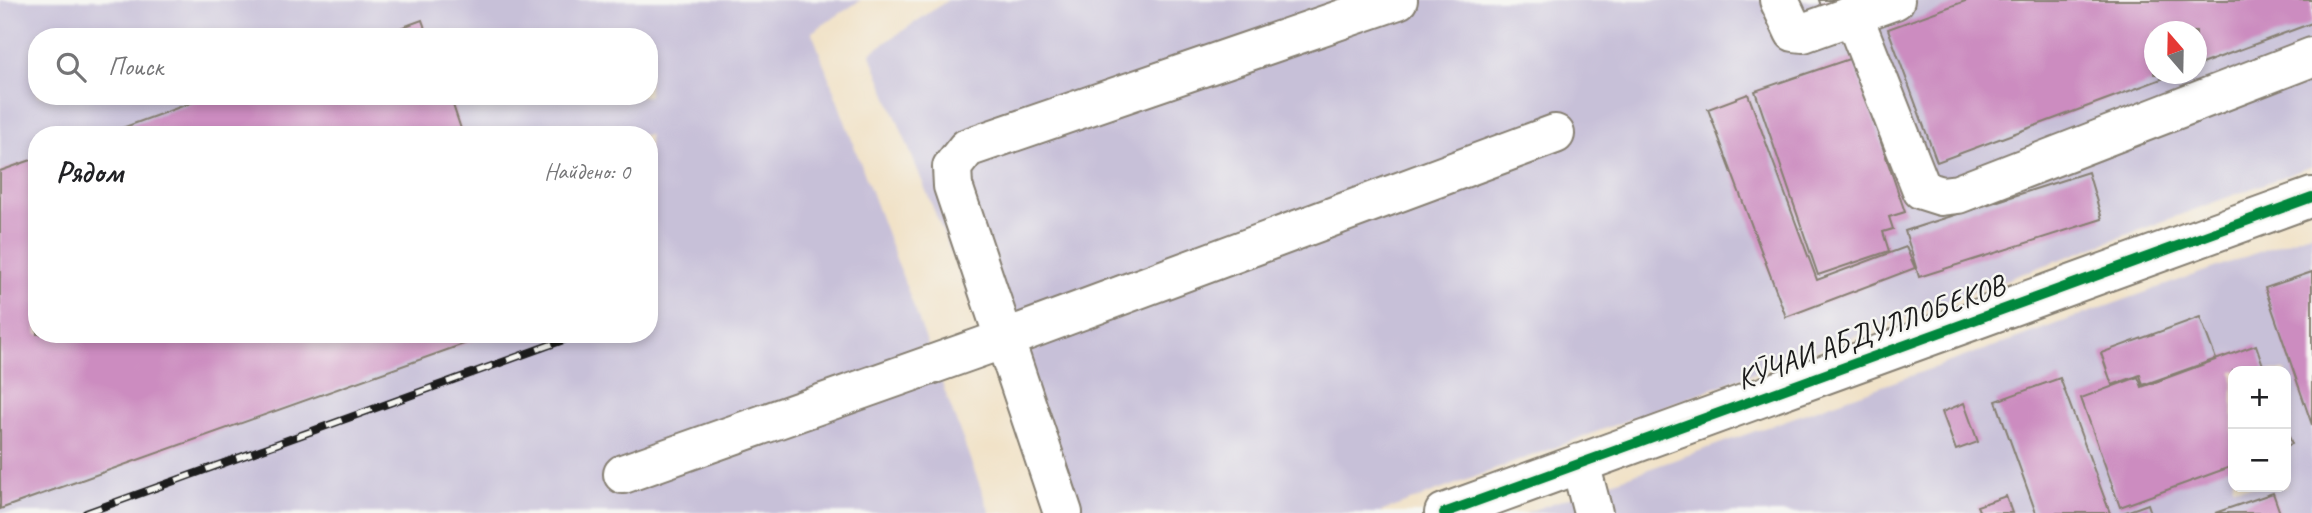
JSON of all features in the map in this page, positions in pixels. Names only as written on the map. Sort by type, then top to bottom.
[{"type":"street","points":[[1063,513],[953,186],[952,167],[967,148],[1398,0]]},
{"type":"street","points":[[1779,0],[1794,32],[1803,33],[1895,0]]},
{"type":"street","points":[[1853,15],[1922,190],[1941,196],[1958,194],[2312,57]]},
{"type":"street","points":[[623,474],[1004,339],[1555,135]]},
{"type":"street","name":"КӮЧАИ АБДУЛЛОБЕКОВ","points":[[1444,513],[2312,197]]},
{"type":"street","points":[[1580,464],[1593,513]]},
{"type":"shaded area","points":[[0,0],[861,0],[812,32],[990,513],[0,513]]},
{"type":"shaded area","points":[[948,0],[2312,0],[2312,166],[1378,513],[1057,513],[870,53]]},
{"type":"shaded area","points":[[2312,233],[2312,513],[1525,513]]},
{"type":"building","points":[[1819,0],[1844,0],[1822,9]]},
{"type":"building","points":[[1968,0],[2312,0],[2312,23],[2207,62],[2207,21],[2144,21],[2144,84],[2148,84],[1937,162],[1888,29]]},
{"type":"building","points":[[422,20],[425,28],[400,28]]},
{"type":"building","points":[[1852,58],[1905,212],[1889,217],[1893,229],[1883,232],[1889,251],[1818,275],[1755,91]]},
{"type":"building","points":[[1748,94],[1817,280],[1906,247],[1915,268],[1786,317],[1708,109]]},
{"type":"building","points":[[185,105],[453,105],[460,126],[128,126]]},
{"type":"building","points":[[28,161],[28,343],[467,343],[0,509],[0,171]]},
{"type":"building","points":[[2088,172],[2102,219],[1919,277],[1905,231]]},
{"type":"building","points":[[2312,272],[2312,425],[2265,288]]},
{"type":"building","points":[[2200,317],[2216,359],[2143,385],[2140,375],[2112,385],[2101,353]]},
{"type":"building","points":[[2256,345],[2263,366],[2228,366],[2228,468],[2120,507],[2081,398],[2138,377],[2142,387]]},
{"type":"building","points":[[2060,378],[2110,513],[2036,513],[1996,401]]},
{"type":"building","points":[[1964,403],[1978,442],[1956,450],[1942,412]]},
{"type":"building","points":[[2273,493],[2280,513],[2215,513]]},
{"type":"building","points":[[2006,496],[2012,513],[1980,513],[1977,506]]},
{"type":"building","points":[[2148,504],[2151,513],[2123,513]]},
{"type":"railway","points":[[86,513],[555,343]]},
{"type":"cycle path","points":[[1444,513],[2312,197]]}]
